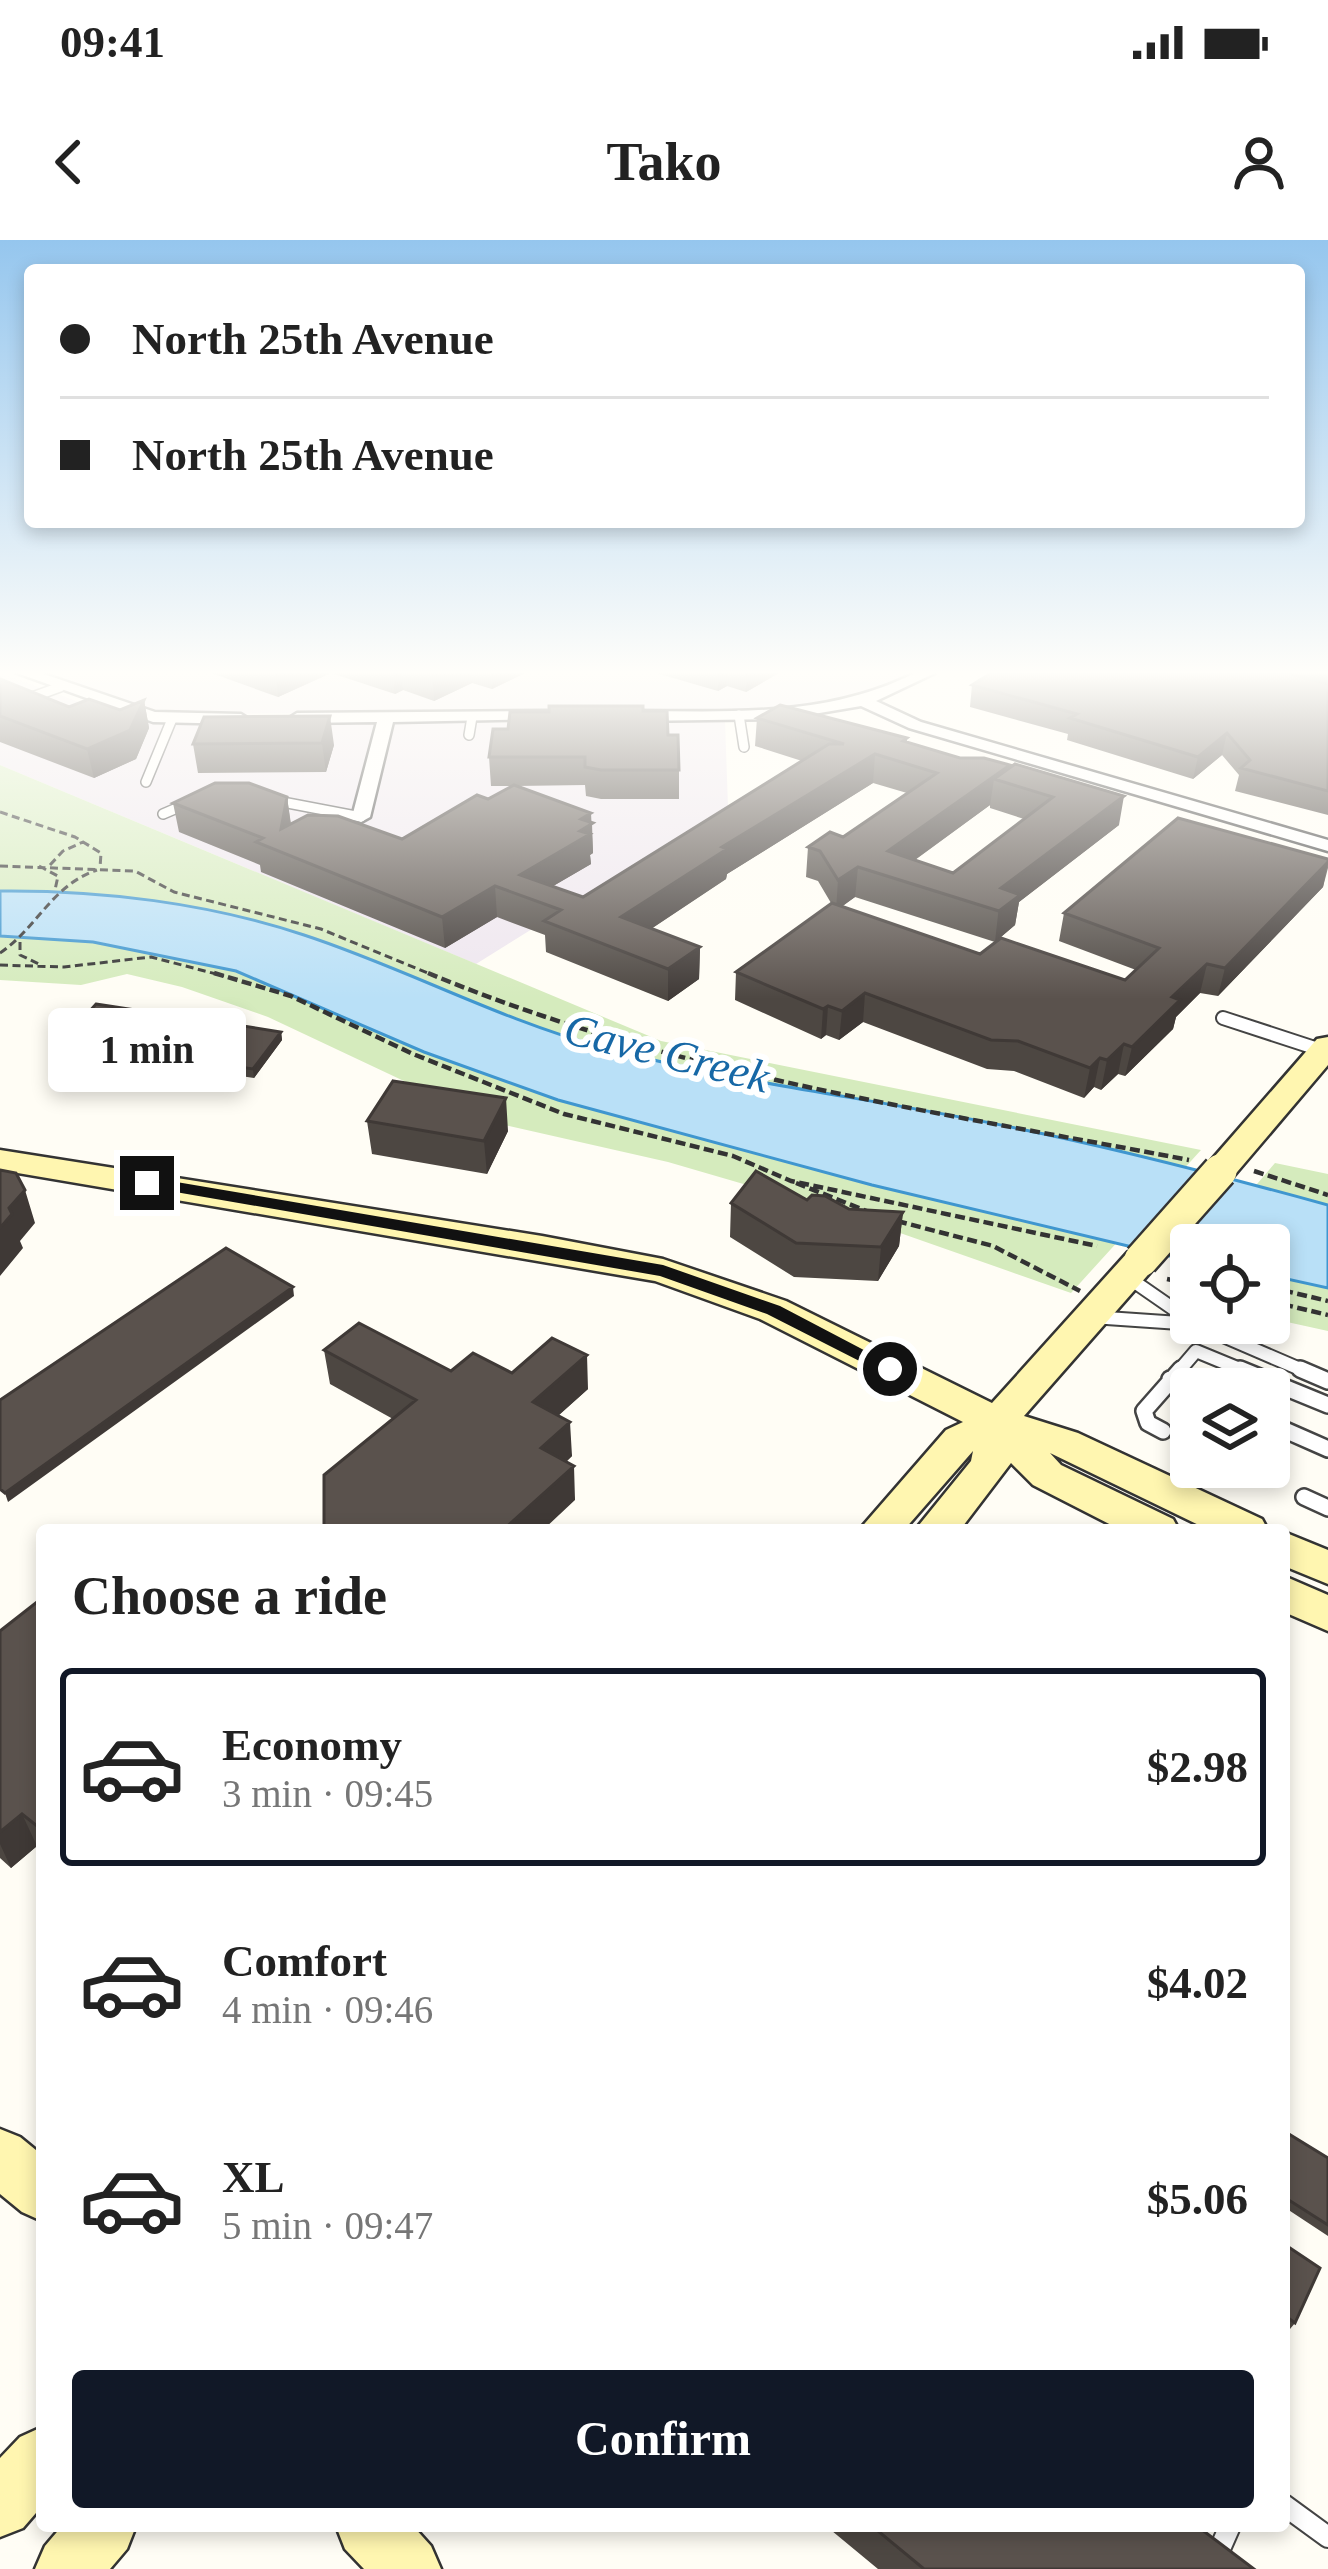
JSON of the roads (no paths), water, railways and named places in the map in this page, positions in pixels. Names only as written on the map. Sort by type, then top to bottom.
[{"type":"street","points":[[362,817],[370,782]]},
{"type":"street","points":[[1108,782],[1328,846]]},
{"type":"street","points":[[885,1524],[959,1440],[997,1422],[1326,1049]]},
{"type":"street","points":[[0,1160],[471,1235],[663,1271],[773,1310],[997,1422],[1064,1443],[1234,1524]]},
{"type":"street","points":[[941,1524],[991,1465],[997,1422]]},
{"type":"street","points":[[997,1422],[1048,1475],[1146,1524]]},
{"type":"street","points":[[1290,1551],[1328,1568]]},
{"type":"street","points":[[1290,1596],[1328,1614]]},
{"type":"street","points":[[0,2157],[36,2187]]},
{"type":"street","points":[[0,2505],[36,2466]]},
{"type":"street","points":[[68,2569],[99,2532]]},
{"type":"street","points":[[374,2532],[408,2569]]},
{"type":"lane","points":[[163,814],[212,799]]},
{"type":"lane","points":[[263,799],[362,817]]},
{"type":"lane","points":[[1223,1018],[1326,1049]]},
{"type":"lane","points":[[1114,1289],[1170,1313]]},
{"type":"lane","points":[[1114,1289],[1170,1313]]},
{"type":"lane","points":[[1242,1344],[1328,1381]]},
{"type":"lane","points":[[1180,1368],[1196,1351],[1240,1368]]},
{"type":"lane","points":[[1270,1368],[1277,1359]]},
{"type":"lane","points":[[1163,1431],[1148,1423],[1144,1411],[1170,1379]]},
{"type":"lane","points":[[1290,1389],[1328,1406]]},
{"type":"lane","points":[[1290,1433],[1328,1449]]},
{"type":"lane","points":[[1304,1497],[1328,1508]]},
{"type":"lane","points":[[1290,2509],[1328,2537]]},
{"type":"lane","points":[[1210,2569],[1228,2532]]},
{"type":"water","points":[[0,891],[115,896],[230,914],[342,948],[525,1022],[601,1047],[705,1071],[967,1118],[1174,1164],[1328,1205],[1328,1288],[1290,1280],[1290,1224],[1170,1224],[1170,1256],[872,1185],[558,1100],[424,1052],[236,971],[93,942],[0,936]]},
{"type":"water label","name":"Cave Creek","points":[[667,1053]]}]
